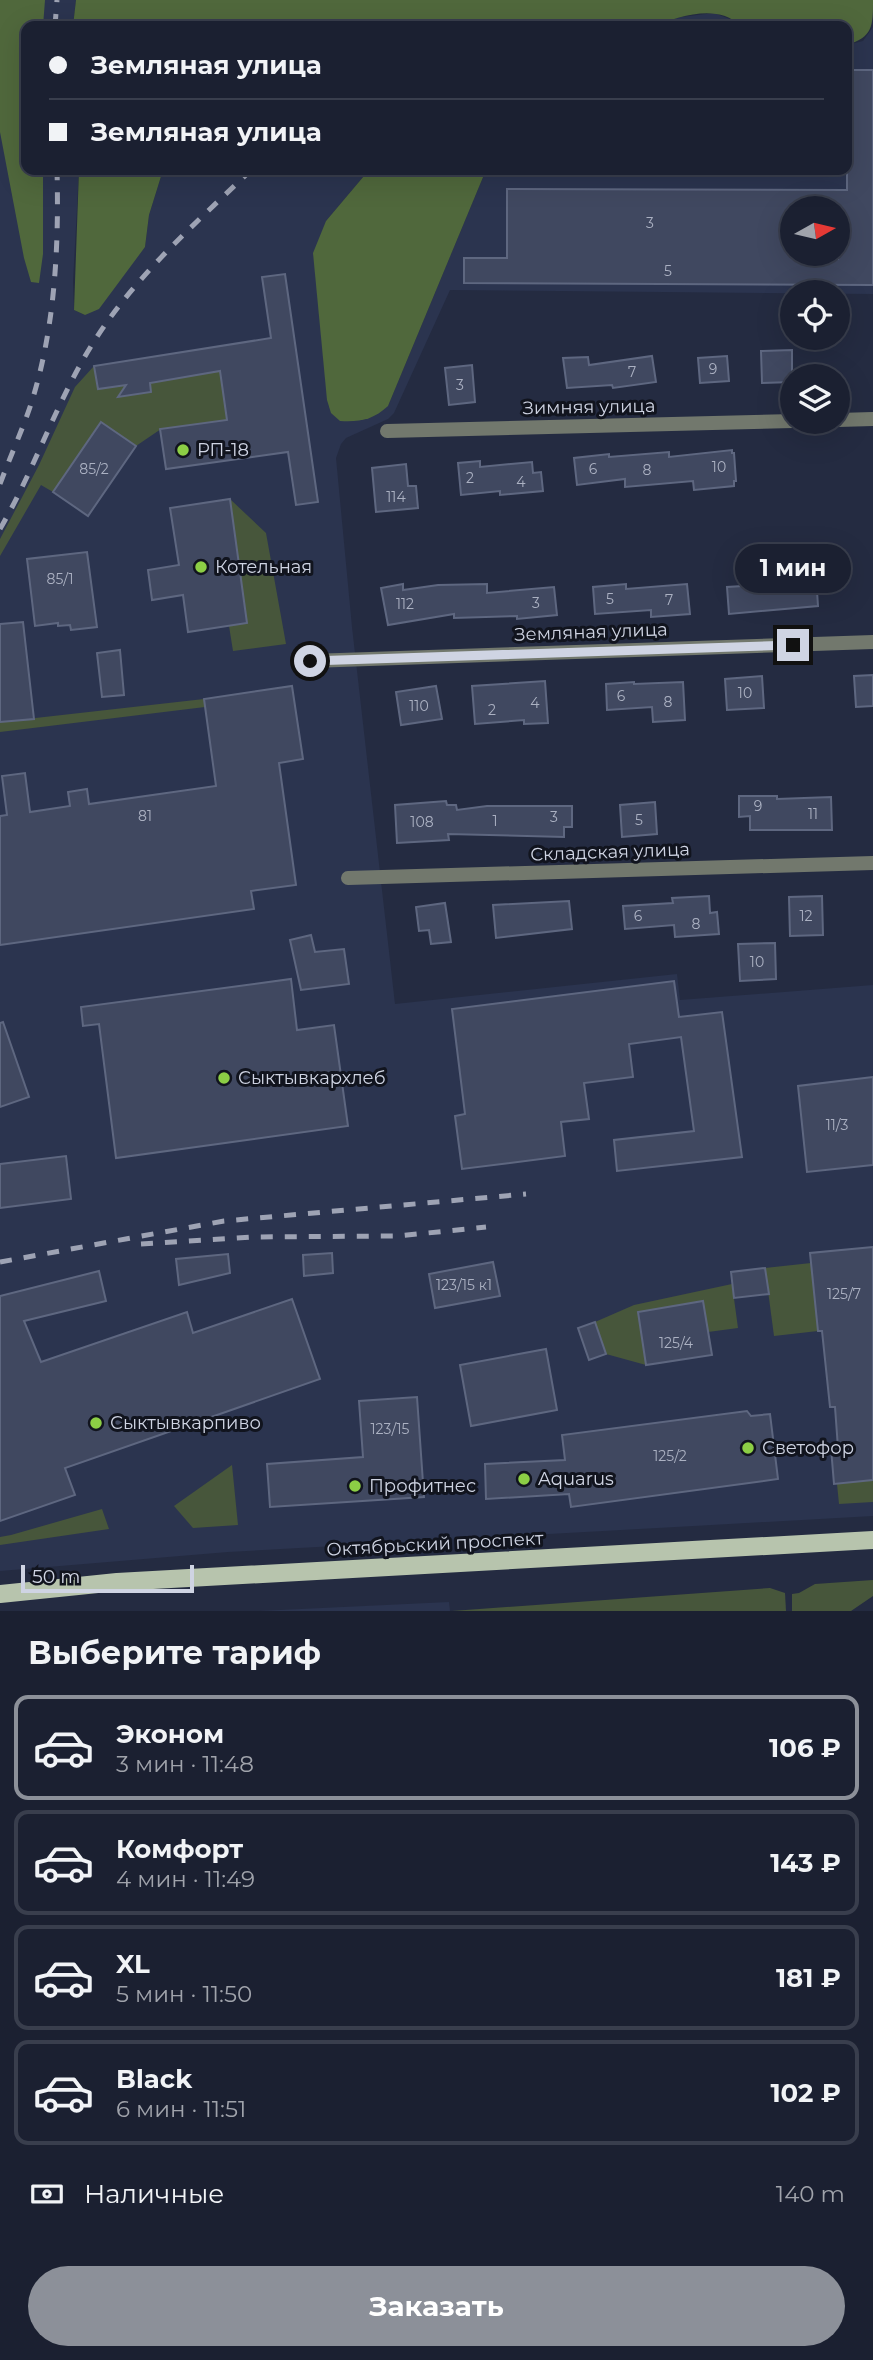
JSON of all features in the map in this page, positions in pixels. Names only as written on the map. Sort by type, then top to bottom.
[{"type":"main road","name":"Октябрьский проспект","points":[[0,1594],[129,1581],[873,1541]]},
{"type":"street","points":[[850,419],[873,419]]},
{"type":"street","name":"Зимняя улица","points":[[387,431],[780,421]]},
{"type":"street","name":"Земляная улица","points":[[310,661],[873,642]]},
{"type":"street","name":"Складская улица","points":[[348,878],[873,863]]},
{"type":"shaded area","points":[[0,0],[76,0],[74,21],[21,21],[21,175],[79,175],[74,310],[85,315],[145,247],[149,215],[161,175],[365,175],[326,221],[388,406],[484,175],[852,175],[852,44],[863,41],[873,27],[873,294],[850,294],[850,280],[780,280],[780,293],[450,290],[394,413],[388,419],[346,438],[336,458],[352,627],[395,1004],[677,974],[680,1000],[873,985],[873,1516],[228,1552],[0,1571]]},
{"type":"shaded area","points":[[714,13],[735,21],[666,21]]},
{"type":"shaded area","points":[[449,1602],[450,1611],[259,1611]]},
{"type":"green space","points":[[0,0],[45,0],[43,21],[21,21],[21,175],[43,175],[43,254],[39,283],[31,282],[24,258],[0,132]]},
{"type":"green space","points":[[76,0],[873,0],[870,29],[852,43],[852,21],[734,21],[710,13],[669,21],[74,21]]},
{"type":"green space","points":[[79,175],[161,175],[149,215],[145,247],[99,309],[85,315],[74,310]]},
{"type":"green space","points":[[365,175],[484,175],[388,406],[366,419],[340,421],[331,413],[327,400],[313,253],[326,221]]},
{"type":"green space","points":[[94,366],[98,389],[125,385],[127,396],[151,392],[150,383],[220,371],[229,432],[161,429],[136,446],[100,423],[53,492],[41,485],[0,556],[0,539],[39,465],[75,387]]},
{"type":"green space","points":[[230,499],[266,533],[286,644],[233,651],[229,626],[247,623]]},
{"type":"green space","points":[[204,699],[205,707],[0,732],[0,722]]},
{"type":"green space","points":[[811,1263],[818,1331],[774,1336],[765,1268]]},
{"type":"green space","points":[[732,1284],[738,1328],[708,1332],[703,1302],[638,1312],[646,1365],[606,1354],[595,1322],[634,1305]]},
{"type":"green space","points":[[232,1465],[238,1525],[193,1528],[174,1506]]},
{"type":"green space","points":[[873,1480],[873,1502],[839,1504],[837,1484]]},
{"type":"green space","points":[[102,1509],[109,1529],[0,1545],[0,1537]]},
{"type":"green space","points":[[873,1580],[873,1596],[851,1611],[792,1611],[792,1594],[815,1584]]},
{"type":"green space","points":[[770,1588],[785,1593],[786,1611],[452,1611]]},
{"type":"building","points":[[852,70],[873,70],[873,285],[850,285],[850,280],[780,280],[780,285],[464,283],[464,258],[507,258],[507,189],[847,190],[847,175],[852,175]]},
{"type":"building","points":[[285,274],[318,502],[296,505],[288,452],[166,469],[160,429],[227,420],[220,371],[150,383],[151,392],[118,397],[126,385],[98,389],[94,366],[271,338],[262,277]]},
{"type":"building","points":[[792,350],[792,364],[780,364],[780,382],[762,383],[761,351]]},
{"type":"building","points":[[652,356],[656,382],[613,388],[612,385],[567,388],[563,358],[588,357],[589,365]]},
{"type":"building","points":[[727,356],[729,381],[700,383],[698,358]]},
{"type":"building","points":[[472,365],[475,402],[449,405],[445,368]]},
{"type":"building","points":[[101,422],[136,446],[88,516],[53,492]]},
{"type":"building","points":[[732,450],[736,481],[734,486],[694,490],[693,481],[625,487],[625,479],[577,485],[574,458],[669,452],[669,457]]},
{"type":"building","points":[[480,461],[480,467],[532,462],[533,473],[541,472],[543,491],[461,495],[458,463]]},
{"type":"building","points":[[406,464],[408,486],[416,486],[418,508],[376,512],[372,468]]},
{"type":"building","name":"Котельная","points":[[230,499],[247,623],[188,632],[183,595],[152,600],[148,570],[179,565],[170,508]]},
{"type":"building","points":[[87,552],[97,627],[71,630],[70,625],[58,626],[58,623],[35,626],[27,559]]},
{"type":"building","points":[[816,576],[818,606],[729,614],[727,587],[774,584],[774,579]]},
{"type":"building","points":[[403,584],[403,590],[438,585],[487,584],[487,593],[554,587],[557,615],[517,619],[517,616],[454,618],[454,614],[388,625],[381,588]]},
{"type":"building","points":[[626,584],[626,589],[687,584],[690,614],[651,617],[651,610],[595,614],[593,587]]},
{"type":"building","points":[[23,622],[34,719],[0,722],[0,624]]},
{"type":"building","points":[[120,650],[124,695],[102,697],[97,653]]},
{"type":"building","points":[[873,675],[873,706],[856,707],[854,676]]},
{"type":"building","points":[[762,676],[764,708],[727,710],[725,679]]},
{"type":"building","points":[[545,681],[548,723],[524,724],[524,720],[475,724],[472,686]]},
{"type":"building","points":[[683,682],[685,720],[653,722],[652,707],[607,710],[606,684]]},
{"type":"building","points":[[292,686],[303,759],[279,763],[296,885],[251,891],[254,909],[0,945],[0,816],[7,815],[2,776],[25,773],[30,812],[70,806],[68,792],[87,789],[89,804],[216,786],[204,699]]},
{"type":"building","points":[[436,686],[442,719],[401,725],[396,692]]},
{"type":"building","points":[[739,796],[777,796],[777,799],[831,797],[832,830],[750,830],[750,816],[739,817]]},
{"type":"building","points":[[446,801],[447,805],[456,805],[457,810],[487,806],[572,806],[572,827],[564,827],[564,837],[448,834],[449,840],[397,843],[395,805]]},
{"type":"building","points":[[655,802],[657,834],[622,837],[620,805]]},
{"type":"building","points":[[709,896],[710,913],[717,912],[719,934],[675,937],[674,925],[625,929],[623,906],[673,903],[672,898]]},
{"type":"building","points":[[822,896],[823,935],[790,936],[789,897]]},
{"type":"building","points":[[569,901],[572,929],[496,938],[493,905]]},
{"type":"building","points":[[445,903],[451,942],[431,944],[429,930],[419,931],[416,907]]},
{"type":"building","points":[[311,935],[315,952],[344,949],[349,984],[301,990],[290,940]]},
{"type":"building","points":[[775,943],[776,979],[740,981],[738,944]]},
{"type":"building","name":"Сыктывкархлеб","points":[[291,979],[297,1030],[334,1025],[348,1126],[116,1158],[99,1024],[83,1026],[81,1007]]},
{"type":"building","points":[[674,981],[679,1017],[722,1012],[742,1157],[617,1171],[614,1140],[694,1131],[681,1037],[629,1044],[633,1077],[584,1083],[589,1119],[561,1122],[565,1156],[462,1169],[455,1116],[465,1114],[452,1009]]},
{"type":"building","points":[[3,1022],[29,1097],[0,1107],[0,1023]]},
{"type":"building","points":[[873,1077],[873,1165],[807,1172],[798,1086]]},
{"type":"building","points":[[66,1156],[71,1199],[0,1208],[0,1164]]},
{"type":"building","points":[[873,1247],[873,1480],[834,1484],[831,1448],[838,1448],[835,1407],[830,1407],[822,1331],[818,1331],[810,1253]]},
{"type":"building","points":[[332,1253],[333,1273],[304,1276],[303,1255]]},
{"type":"building","points":[[228,1254],[230,1273],[179,1285],[176,1259]]},
{"type":"building","points":[[493,1262],[500,1296],[435,1308],[429,1274]]},
{"type":"building","points":[[765,1268],[769,1294],[734,1298],[731,1272]]},
{"type":"building","name":"Сыктывкарпиво","points":[[99,1271],[106,1301],[24,1321],[41,1362],[187,1312],[193,1333],[292,1299],[320,1379],[65,1468],[75,1495],[0,1521],[0,1296]]},
{"type":"building","points":[[703,1301],[712,1355],[646,1365],[638,1312]]},
{"type":"building","points":[[595,1322],[606,1354],[589,1360],[578,1328]]},
{"type":"building","points":[[546,1349],[557,1410],[471,1426],[460,1365]]},
{"type":"building","points":[[417,1397],[424,1497],[270,1507],[267,1464],[363,1457],[359,1401]]},
{"type":"building","points":[[747,1411],[751,1416],[770,1414],[778,1479],[571,1507],[569,1494],[486,1499],[485,1464],[565,1460],[562,1435]]},
{"type":"railway","points":[[55,21],[57,0]]},
{"type":"railway","points":[[0,484],[31,404],[45,347],[54,288],[57,175]]},
{"type":"railway","points":[[0,529],[93,343],[147,273],[246,175]]},
{"type":"railway","points":[[0,1262],[224,1221],[526,1194]]},
{"type":"railway","points":[[141,1244],[251,1237],[398,1236],[486,1227]]},
{"type":"place","name":"РП-18","points":[[183,450]]},
{"type":"place","name":"Котельная","points":[[201,567]]},
{"type":"place","name":"Сыктывкархлеб","points":[[224,1078]]},
{"type":"place","name":"Сыктывкарпиво","points":[[96,1423]]},
{"type":"place","name":"Светофор","points":[[748,1448]]},
{"type":"place","name":"Aquarus","points":[[524,1479]]},
{"type":"place","name":"Профитнес","points":[[355,1486]]},
{"type":"route","points":[[310,661],[793,645]]}]
